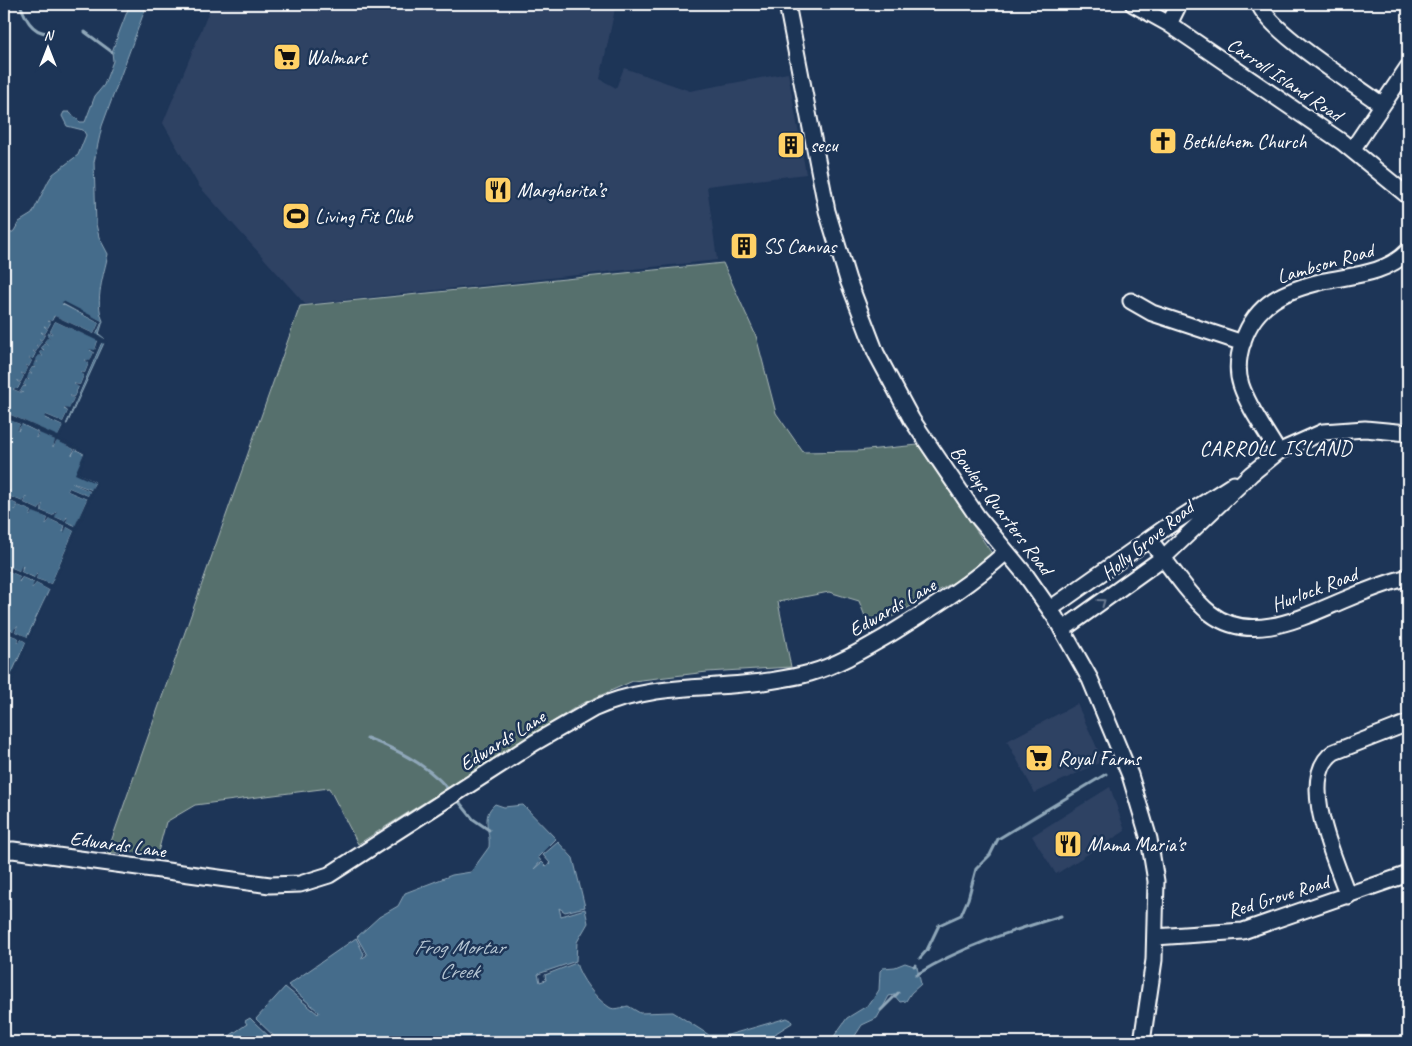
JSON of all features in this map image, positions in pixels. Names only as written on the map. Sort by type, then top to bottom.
[{"type":"street","name":"Bowleys Quarters Road","points":[[787,4],[827,211],[848,280],[876,353],[912,420],[977,516],[1050,609],[1090,679],[1120,748],[1138,799],[1149,838],[1156,881],[1155,937],[1142,1042]]},
{"type":"street","name":"Carroll Island Road","points":[[1133,4],[1169,24],[1352,150],[1408,196]]},
{"type":"street","points":[[1169,24],[1179,4]]},
{"type":"street","points":[[1259,4],[1263,13],[1278,29],[1382,105]]},
{"type":"street","points":[[1352,150],[1408,67]]},
{"type":"street","name":"Lambson Road","points":[[1278,452],[1242,387],[1238,367],[1247,328],[1256,315],[1280,296],[1301,287],[1378,270],[1397,261],[1408,251]]},
{"type":"street","points":[[1131,301],[1152,313],[1243,343]]},
{"type":"street","name":"Holly Grove Road","points":[[1062,630],[1164,557],[1250,474],[1278,452],[1323,432],[1366,429],[1408,433]]},
{"type":"street","name":"Holly Grove Road","points":[[1050,609],[1205,501],[1250,474]]},
{"type":"street","name":"Hurlock Road","points":[[1150,540],[1208,612],[1226,622],[1250,627],[1284,624],[1371,588],[1408,577]]},
{"type":"street","name":"Edwards Lane","points":[[4,851],[12,850],[270,885],[287,886],[313,882],[350,863],[534,743],[601,705],[646,691],[767,681],[810,673],[866,648],[922,615],[983,573],[1006,552]]},
{"type":"street","points":[[1348,896],[1321,814],[1317,786],[1320,769],[1326,759],[1334,752],[1408,723]]},
{"type":"street","name":"Red Grove Road","points":[[1155,937],[1243,931],[1408,874]]},
{"type":"shaded area","points":[[212,4],[616,4],[600,79],[616,88],[624,68],[690,91],[788,73],[806,174],[707,186],[717,260],[305,304],[199,186],[163,123]]},
{"type":"shaded area","points":[[1077,704],[1103,761],[1035,793],[1007,741]]},
{"type":"shaded area","points":[[1110,787],[1125,831],[1056,874],[1032,836]]},
{"type":"green space","points":[[723,263],[756,336],[776,413],[803,452],[857,451],[918,445],[993,555],[954,582],[870,629],[859,601],[829,592],[778,602],[791,667],[707,672],[633,681],[581,704],[358,844],[329,788],[195,805],[166,822],[158,852],[107,853],[300,306]]},
{"type":"water","points":[[130,4],[147,4],[102,126],[94,162],[96,224],[99,237],[108,254],[102,279],[99,305],[103,321],[99,334],[105,339],[96,335],[102,321],[62,304],[99,323],[94,334],[54,316],[52,321],[48,321],[51,322],[48,328],[44,326],[48,329],[45,334],[41,332],[45,335],[42,340],[39,339],[42,341],[39,346],[36,345],[39,347],[36,352],[33,351],[36,353],[32,360],[29,358],[32,361],[29,367],[25,365],[28,368],[25,375],[21,373],[24,376],[21,382],[17,381],[21,383],[17,390],[13,389],[23,393],[20,391],[23,386],[26,386],[23,385],[26,379],[29,380],[26,378],[29,373],[32,374],[29,372],[32,367],[35,367],[32,366],[35,361],[38,362],[35,360],[38,354],[43,356],[39,353],[41,349],[44,350],[41,348],[44,343],[48,345],[44,342],[47,337],[49,339],[47,336],[49,332],[52,334],[50,331],[55,321],[98,340],[95,351],[90,350],[94,352],[90,362],[85,360],[89,363],[85,373],[80,372],[84,375],[80,385],[74,384],[79,386],[74,397],[70,396],[74,398],[69,410],[64,409],[68,411],[63,422],[46,415],[45,418],[63,426],[58,437],[4,412],[4,238],[14,231],[19,222],[32,214],[53,174],[78,155],[86,135],[83,130],[67,126],[62,116],[64,112],[69,112],[80,122],[85,122],[95,96],[104,85],[113,61],[112,52]]},
{"type":"water","points":[[102,342],[104,343],[66,424]]},
{"type":"water","points":[[4,417],[20,424],[18,431],[21,424],[38,432],[36,438],[39,432],[56,440],[53,447],[57,440],[74,449],[72,455],[75,449],[84,454],[77,473],[95,482],[92,490],[72,483],[90,491],[88,496],[69,488],[68,491],[87,499],[76,526],[66,522],[67,517],[65,521],[54,517],[56,512],[53,516],[41,511],[42,504],[39,510],[24,503],[26,497],[23,502],[8,496],[10,490],[6,495],[4,494]]},
{"type":"water","points":[[4,498],[17,504],[15,510],[18,505],[32,511],[30,516],[33,511],[48,518],[46,524],[50,519],[65,526],[63,532],[67,527],[74,531],[51,584],[36,579],[37,573],[35,578],[21,572],[23,566],[19,571],[4,565]]},
{"type":"water","points":[[4,569],[20,576],[19,582],[22,577],[35,583],[32,588],[36,583],[49,590],[27,637],[15,632],[17,626],[14,631],[4,627]]},
{"type":"water","points":[[4,632],[8,634],[7,638],[9,634],[19,638],[18,643],[21,639],[26,642],[8,681],[4,679]]},
{"type":"water","name":"Frog Mortar Creek","points":[[495,804],[504,807],[523,805],[556,839],[538,857],[541,861],[534,869],[542,862],[546,866],[550,863],[543,855],[558,842],[573,858],[585,907],[565,912],[559,908],[561,916],[585,909],[588,923],[577,942],[576,961],[538,974],[540,982],[546,980],[545,975],[576,963],[589,988],[611,1008],[616,1009],[628,1006],[640,1013],[673,1012],[709,1035],[728,1035],[787,1018],[792,1023],[776,1033],[774,1042],[459,1042],[450,1039],[446,1042],[280,1042],[256,1019],[285,987],[318,1014],[319,1012],[288,985],[356,938],[364,954],[361,959],[367,955],[357,937],[379,917],[398,906],[405,893],[452,875],[471,872],[489,847],[487,819]]},
{"type":"water","points":[[905,963],[917,967],[921,984],[911,993],[906,1001],[900,1002],[894,995],[889,996],[877,1018],[862,1025],[851,1042],[830,1042],[847,1018],[870,1004],[879,990],[880,971],[883,968],[895,967]]},
{"type":"water","points":[[250,1018],[275,1042],[226,1042],[228,1037],[247,1024],[245,1021]]},
{"type":"pier","points":[[63,301],[102,321],[96,334],[107,340],[106,344],[101,343],[59,439],[86,452],[79,473],[97,483],[53,585],[49,590],[36,583],[32,588],[34,582],[22,577],[18,582],[20,576],[4,569],[4,565],[19,571],[22,565],[21,572],[34,578],[38,572],[36,579],[51,584],[74,531],[67,527],[64,533],[65,526],[50,519],[46,524],[48,518],[33,512],[30,517],[32,511],[18,505],[15,510],[17,504],[4,498],[4,494],[7,495],[11,490],[8,496],[23,502],[26,497],[24,503],[39,510],[42,503],[41,511],[53,516],[57,511],[55,517],[64,521],[68,517],[66,522],[75,526],[87,499],[68,491],[69,488],[88,496],[90,491],[72,483],[91,490],[95,483],[75,474],[84,453],[75,449],[71,455],[74,449],[57,441],[53,447],[55,440],[39,433],[36,438],[38,432],[22,424],[17,431],[20,424],[4,418],[4,412],[58,436],[63,426],[44,417],[46,415],[63,422],[68,411],[64,408],[69,409],[74,398],[69,396],[74,397],[79,387],[74,384],[80,385],[84,375],[80,372],[85,373],[89,363],[85,360],[90,361],[94,352],[89,349],[95,350],[98,341],[55,321],[50,331],[52,334],[49,332],[47,336],[50,339],[47,338],[44,342],[48,345],[44,343],[41,348],[44,351],[41,350],[39,353],[43,356],[38,355],[36,360],[38,362],[35,361],[33,366],[36,367],[32,367],[29,372],[32,374],[29,373],[27,378],[29,381],[26,379],[23,385],[26,386],[23,386],[20,391],[23,393],[13,389],[18,389],[21,383],[17,381],[21,382],[24,376],[21,373],[25,375],[28,368],[25,365],[29,367],[32,361],[29,358],[33,359],[36,353],[32,350],[36,352],[39,347],[35,344],[39,346],[42,341],[38,339],[42,340],[45,335],[42,332],[45,334],[48,329],[45,326],[48,328],[51,323],[48,320],[52,321],[55,316],[94,334],[99,323],[62,303]]},
{"type":"pier","points":[[47,594],[12,682],[8,684],[4,694],[6,685],[4,679],[10,681],[26,642],[21,639],[18,643],[19,638],[9,634],[6,638],[8,634],[4,632],[4,627],[13,631],[17,626],[15,632],[28,637]]},
{"type":"waterway","points":[[20,4],[29,23],[37,30],[47,33]]},
{"type":"waterway","points":[[85,32],[112,52]]},
{"type":"waterway","points":[[367,738],[389,747],[421,765],[448,789]]},
{"type":"waterway","points":[[920,958],[927,950],[939,925],[961,915],[968,899],[976,869],[990,855],[998,839],[1106,774]]},
{"type":"waterway","points":[[456,798],[473,819],[489,830]]},
{"type":"waterway","points":[[916,975],[968,948],[1061,916]]},
{"type":"waterway","points":[[881,1010],[898,993]]},
{"type":"place","name":"Walmart","points":[[287,57]]},
{"type":"place","name":"Bethlehem Church","points":[[1163,141]]},
{"type":"place","name":"secu","points":[[791,145]]},
{"type":"place","name":"Margherita’s","points":[[498,190]]},
{"type":"place","name":"Living Fit Club","points":[[296,216]]},
{"type":"place","name":"SS Canvas","points":[[744,246]]},
{"type":"place","name":"Royal Farms","points":[[1039,758]]},
{"type":"place","name":"Mama Maria's","points":[[1068,844]]},
{"type":"district","name":"CARROLL ISLAND","points":[[1276,448]]}]
